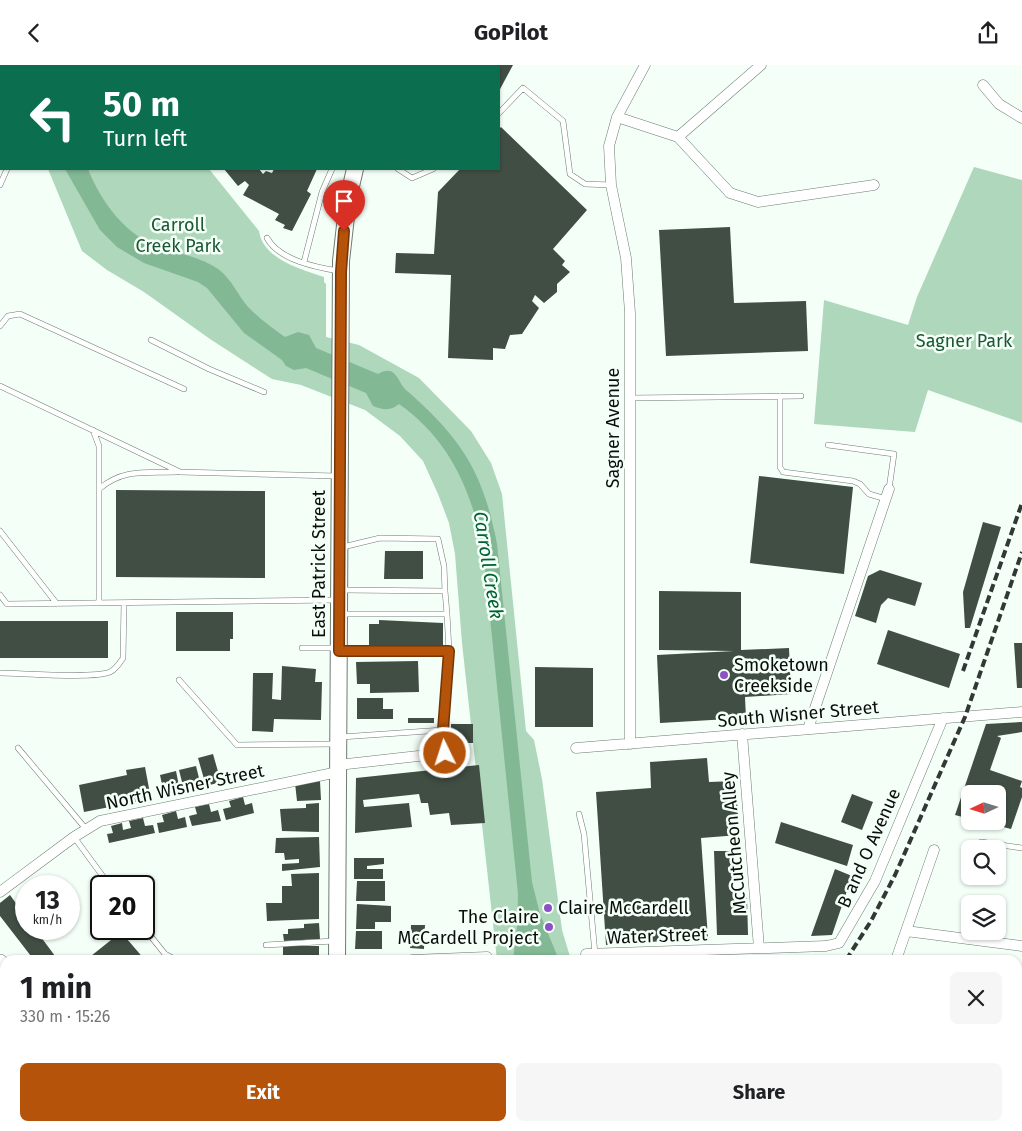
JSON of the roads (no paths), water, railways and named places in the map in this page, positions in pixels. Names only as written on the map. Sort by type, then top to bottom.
[{"type":"main road","name":"East Patrick Street","points":[[337,955],[341,272],[344,231],[355,170]]},
{"type":"street","name":"Sagner Avenue","points":[[630,743],[630,398],[628,284],[612,185],[609,146],[617,117],[645,65]]},
{"type":"street","points":[[678,137],[761,65]]},
{"type":"street","points":[[983,85],[999,104],[1022,118]]},
{"type":"street","points":[[617,117],[678,137],[730,193],[758,202],[874,185]]},
{"type":"street","points":[[808,729],[887,494]]},
{"type":"street","name":"South Wisner Street","points":[[576,748],[1022,712]]},
{"type":"street","name":"B and O Avenue","points":[[790,947],[839,943],[848,932],[876,881],[943,718]]},
{"type":"street","name":"McCutcheon Alley","points":[[742,735],[759,948]]},
{"type":"street","points":[[338,768],[463,751]]},
{"type":"street","name":"North Wisner Street","points":[[0,893],[74,837],[100,821],[338,768]]},
{"type":"street","points":[[898,955],[934,850]]},
{"type":"street","points":[[906,931],[1022,945]]},
{"type":"street","name":"Water Street","points":[[590,954],[790,947]]},
{"type":"lane","points":[[500,112],[523,88],[563,121],[570,174],[585,184],[612,185]]},
{"type":"lane","points":[[0,185],[7,170]]},
{"type":"lane","points":[[304,262],[322,192],[332,170]]},
{"type":"lane","points":[[400,170],[412,178],[431,170]]},
{"type":"lane","points":[[267,238],[282,252],[304,262],[341,272]]},
{"type":"lane","points":[[0,326],[8,316],[20,314],[184,389]]},
{"type":"lane","points":[[151,340],[209,369],[264,392]]},
{"type":"lane","points":[[0,386],[180,472]]},
{"type":"lane","points":[[780,396],[780,467],[783,472],[853,481],[860,483],[869,494],[887,494],[894,453],[828,445]]},
{"type":"lane","points":[[630,398],[801,396]]},
{"type":"lane","points":[[93,430],[99,446],[99,603]]},
{"type":"lane","points":[[99,489],[111,478],[121,475],[180,472],[340,476]]},
{"type":"lane","points":[[0,531],[57,604]]},
{"type":"lane","points":[[340,547],[380,538],[438,539],[444,566],[449,651],[443,730],[445,753]]},
{"type":"lane","points":[[0,595],[7,604],[339,602],[445,591]]},
{"type":"lane","points":[[339,602],[447,614]]},
{"type":"lane","points":[[0,673],[90,675],[110,672],[119,665],[123,658],[124,603]]},
{"type":"lane","points":[[302,648],[449,651]]},
{"type":"lane","points":[[179,681],[237,745],[338,740],[443,730]]},
{"type":"lane","points":[[18,748],[86,829]]},
{"type":"lane","points":[[579,814],[584,834],[590,954]]},
{"type":"lane","points":[[74,837],[102,875]]},
{"type":"lane","points":[[1006,846],[1022,848]]},
{"type":"lane","points":[[153,940],[165,955]]},
{"type":"lane","points":[[266,945],[337,941]]},
{"type":"water","name":"Carroll Creek","points":[[66,170],[88,170],[100,194],[126,226],[148,243],[197,259],[218,269],[249,308],[285,337],[298,332],[309,335],[316,348],[378,374],[384,371],[393,372],[403,387],[441,424],[467,458],[485,496],[497,544],[532,882],[540,914],[557,955],[514,955],[518,894],[483,548],[465,486],[445,450],[417,418],[399,404],[390,409],[373,406],[366,393],[306,368],[294,370],[286,366],[282,360],[244,333],[207,288],[198,282],[144,263],[117,247],[100,230]]},
{"type":"railway","points":[[963,671],[1022,503]]},
{"type":"railway","points":[[849,955],[871,921],[895,875],[965,717],[1022,552]]},
{"type":"place","name":"Smoketown Creekside","points":[[724,675]]},
{"type":"place","name":"Claire McCardell","points":[[548,908]]},
{"type":"place","name":"The Claire McCardell Project","points":[[549,927]]},
{"type":"park label","name":"Carroll Creek Park","points":[[178,236]]},
{"type":"park label","name":"Sagner Park","points":[[964,341]]}]
